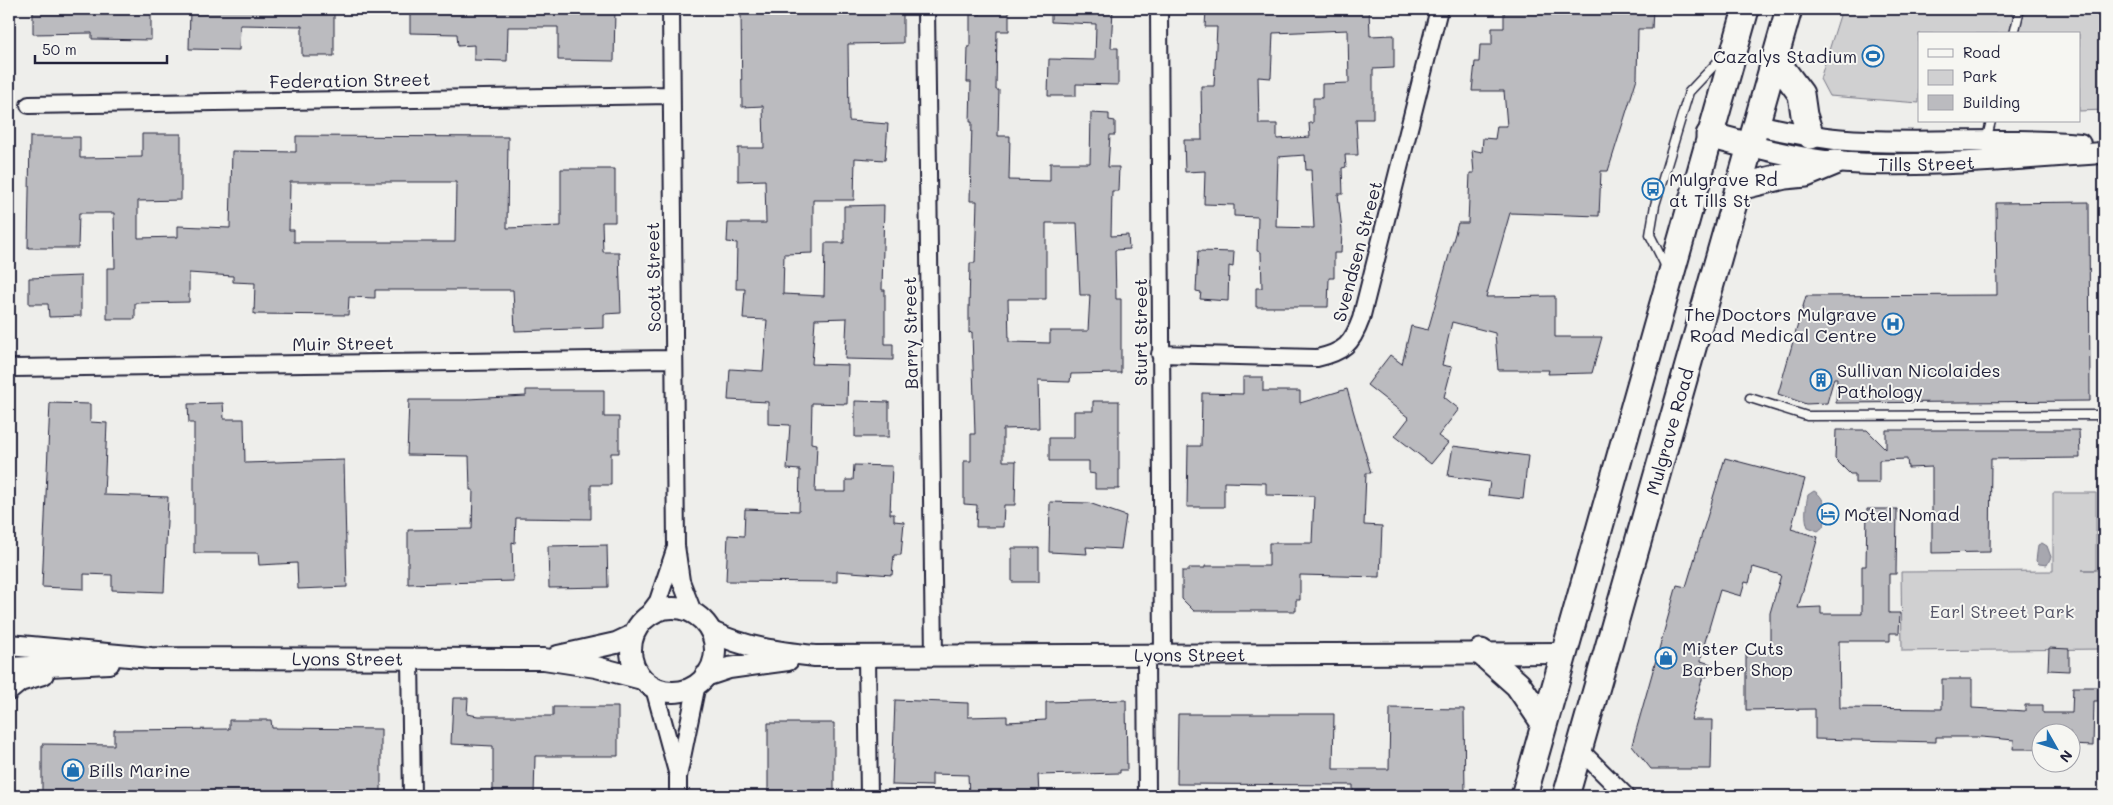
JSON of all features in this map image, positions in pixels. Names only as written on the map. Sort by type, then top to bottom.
[{"type":"main road","points":[[1524,796],[1746,9]]},
{"type":"main road","name":"Mulgrave Road","points":[[1566,796],[1789,9]]},
{"type":"main road","points":[[1774,59],[1800,94],[1811,136]]},
{"type":"main road","points":[[1712,125],[1753,135]]},
{"type":"main road","points":[[1739,187],[1785,176],[1806,174],[1834,162]]},
{"type":"main road","points":[[1481,652],[1518,686],[1544,723]]},
{"type":"main road","points":[[1564,653],[1605,658]]},
{"type":"street","name":"Scott Street","points":[[671,9],[676,546],[681,581],[693,612]]},
{"type":"street","name":"Barry Street","points":[[926,9],[934,657]]},
{"type":"street","name":"Sturt Street","points":[[1147,796],[1155,655],[1160,354],[1159,9]]},
{"type":"street","name":"Svendsen Street","points":[[1160,354],[1317,358],[1335,354],[1346,346],[1355,335],[1364,309],[1439,9]]},
{"type":"street","name":"Federation Street","points":[[28,105],[671,95]]},
{"type":"street","name":"Tills Street","points":[[1753,135],[1811,136],[1984,151],[2104,153]]},
{"type":"street","name":"Tills Street","points":[[1753,135],[1834,162],[1984,151],[2041,141],[2104,147]]},
{"type":"street","name":"Muir Street","points":[[13,368],[674,359]]},
{"type":"street","name":"Scott Street","points":[[646,617],[658,601],[676,546]]},
{"type":"street","points":[[678,777],[648,684],[635,670],[631,658],[633,635],[646,617],[657,610],[669,607],[693,612],[704,620],[712,632],[715,655],[701,680],[678,777],[678,796]]},
{"type":"street","name":"Lyons Street","points":[[712,632],[737,644],[768,651],[815,656],[1564,653]]},
{"type":"street","name":"Lyons Street","points":[[544,659],[603,647],[633,635]]},
{"type":"street","name":"Lyons Street","points":[[9,645],[151,658],[544,659],[596,667],[648,684]]},
{"type":"street","name":"Lyons Street","points":[[701,680],[729,668],[815,656]]},
{"type":"street","points":[[867,657],[869,796]]},
{"type":"street","name":"Lyons Street","points":[[9,668],[94,664],[151,658]]},
{"type":"street","points":[[410,659],[412,796]]},
{"type":"street","points":[[9,690],[20,681],[30,677],[94,664]]},
{"type":"street","points":[[648,684],[676,692],[701,680]]},
{"type":"street","points":[[1579,749],[1626,796]]},
{"type":"lane","points":[[2014,32],[2020,9]]},
{"type":"lane","points":[[1670,275],[1650,235],[1655,205],[1681,116],[1695,83],[1736,44]]},
{"type":"lane","points":[[1984,151],[1991,122]]},
{"type":"lane","points":[[1750,398],[1807,416],[2104,415]]},
{"type":"green space","name":"Cazalys Stadium","points":[[1842,9],[2104,9],[2104,110],[2080,111],[2080,32],[1918,32],[1918,103],[1829,96],[1820,79]]},
{"type":"green space","name":"Earl Street Park","points":[[2053,493],[2096,493],[2096,570],[2104,570],[2104,649],[1902,651],[1901,572],[2053,571]]},
{"type":"shaded area","points":[[1814,491],[1822,499],[1826,511],[1825,523],[1818,531],[1808,527],[1806,519],[1808,495]]},
{"type":"shaded area","points":[[2042,543],[2047,546],[2051,557],[2047,565],[2039,564],[2036,561],[2038,545]]},
{"type":"building","points":[[33,9],[151,9],[151,40],[92,39],[92,33],[33,34]]},
{"type":"building","points":[[190,9],[334,9],[334,56],[302,56],[302,26],[240,25],[239,50],[189,49]]},
{"type":"building","points":[[410,9],[615,9],[614,61],[558,60],[558,27],[508,27],[507,61],[474,60],[474,45],[458,46],[457,34],[410,33]]},
{"type":"building","points":[[903,9],[903,43],[848,44],[849,121],[888,124],[885,160],[855,158],[854,200],[813,200],[813,253],[784,254],[783,294],[824,296],[825,243],[844,243],[844,206],[884,205],[882,290],[885,290],[885,344],[893,344],[893,360],[845,359],[847,318],[815,319],[812,364],[848,365],[847,404],[812,403],[811,443],[817,444],[815,492],[846,492],[846,480],[853,480],[854,465],[892,466],[890,514],[894,514],[894,521],[904,522],[901,555],[894,555],[892,575],[837,571],[837,582],[726,581],[728,535],[744,536],[745,509],[799,511],[800,470],[787,469],[790,425],[768,424],[768,402],[728,400],[730,369],[763,371],[767,320],[743,319],[745,289],[736,289],[737,243],[727,242],[728,223],[766,223],[765,180],[738,181],[738,148],[764,148],[763,106],[742,107],[741,11]]},
{"type":"building","points":[[982,9],[1009,9],[1009,31],[997,31],[996,90],[999,90],[998,136],[1010,136],[1009,180],[1050,181],[1050,163],[1090,163],[1091,113],[1109,114],[1109,120],[1115,121],[1115,135],[1110,135],[1108,167],[1119,167],[1118,191],[1112,191],[1111,236],[1128,235],[1129,249],[1115,250],[1116,299],[1121,299],[1121,373],[1071,374],[1070,382],[1038,381],[1039,428],[1003,429],[1003,461],[1016,461],[1015,505],[1004,505],[1003,527],[976,527],[977,505],[964,504],[964,461],[971,461],[971,434],[975,434],[972,332],[969,333],[969,310],[970,263],[975,263],[977,201],[970,201],[972,122],[970,122],[971,82],[967,82],[968,47],[970,47],[970,14],[981,14]],"holes":[[[1046,223],[1077,223],[1080,295],[1090,295],[1088,331],[1050,331],[1050,343],[1009,342],[1008,299],[1046,299]]]},
{"type":"building","points":[[1051,9],[1113,9],[1111,48],[1118,48],[1118,85],[1076,84],[1076,96],[1048,96],[1049,59],[1095,60],[1096,24],[1051,22]]},
{"type":"building","points":[[1206,9],[1369,9],[1370,36],[1394,35],[1394,68],[1373,69],[1373,119],[1356,119],[1358,155],[1345,155],[1346,167],[1342,168],[1343,194],[1338,194],[1342,230],[1341,253],[1334,253],[1334,278],[1329,278],[1328,307],[1256,307],[1256,288],[1262,288],[1261,252],[1257,251],[1258,217],[1234,216],[1234,205],[1204,204],[1205,171],[1185,172],[1184,140],[1202,140],[1201,86],[1214,86],[1217,27],[1205,27]],"holes":[[[1348,30],[1349,83],[1322,84],[1322,98],[1313,98],[1313,123],[1309,123],[1310,137],[1277,139],[1277,124],[1259,124],[1258,77],[1271,78],[1273,33]],[[1305,155],[1306,170],[1311,170],[1314,228],[1276,227],[1278,157]]]},
{"type":"building","points":[[1504,9],[1653,9],[1652,29],[1638,29],[1637,78],[1608,171],[1601,171],[1599,216],[1510,213],[1486,297],[1555,296],[1555,337],[1602,337],[1592,373],[1548,374],[1549,370],[1498,370],[1495,333],[1452,322],[1442,365],[1452,367],[1444,397],[1459,409],[1438,436],[1448,443],[1431,464],[1395,436],[1409,418],[1367,385],[1390,355],[1402,364],[1411,326],[1428,330],[1458,223],[1468,223],[1470,173],[1474,173],[1472,150],[1482,152],[1483,138],[1495,139],[1497,126],[1507,126],[1504,91],[1472,91],[1475,62],[1479,62],[1480,45],[1492,45],[1492,28],[1504,28]]},
{"type":"building","points":[[142,134],[181,134],[181,200],[138,201],[138,238],[178,237],[178,226],[230,228],[232,151],[296,152],[296,136],[508,137],[507,228],[561,226],[561,169],[615,169],[615,222],[602,222],[603,252],[619,252],[621,313],[604,314],[604,328],[515,331],[513,290],[375,290],[375,298],[349,297],[348,315],[254,314],[255,283],[233,282],[233,276],[189,273],[189,302],[135,303],[135,319],[107,319],[107,268],[115,268],[114,213],[79,213],[78,248],[28,248],[30,137],[80,137],[80,158],[142,157]],"holes":[[[290,182],[456,182],[455,242],[294,242],[294,230],[289,230]]]},
{"type":"building","points":[[2089,202],[2090,401],[1836,403],[1837,378],[1834,378],[1827,403],[1806,404],[1778,394],[1806,296],[1997,295],[1996,203]]},
{"type":"building","points":[[1198,251],[1234,252],[1233,267],[1229,266],[1228,301],[1200,299],[1201,292],[1196,291]]},
{"type":"building","points":[[81,276],[81,316],[49,317],[48,304],[29,304],[29,278]]},
{"type":"building","points":[[1243,377],[1263,377],[1263,391],[1300,391],[1300,403],[1347,389],[1371,473],[1366,473],[1364,525],[1382,526],[1380,577],[1300,575],[1300,600],[1296,600],[1296,611],[1194,611],[1182,599],[1182,571],[1189,571],[1189,568],[1205,568],[1205,566],[1269,566],[1269,543],[1312,543],[1314,496],[1266,495],[1266,483],[1224,482],[1224,507],[1187,507],[1188,446],[1201,446],[1202,393],[1243,394]]},
{"type":"building","points":[[526,390],[604,390],[604,417],[619,417],[619,453],[611,453],[611,485],[591,485],[591,519],[516,518],[515,543],[512,542],[513,581],[408,584],[408,530],[472,529],[473,490],[470,490],[469,456],[407,455],[409,400],[468,400],[526,396]]},
{"type":"building","points":[[855,401],[889,402],[889,437],[855,437]]},
{"type":"building","points":[[1093,401],[1119,401],[1119,489],[1095,489],[1095,474],[1089,473],[1089,461],[1049,461],[1049,438],[1074,438],[1074,411],[1093,411]]},
{"type":"building","points":[[50,403],[90,404],[90,422],[107,423],[104,495],[168,497],[164,592],[112,590],[112,575],[84,574],[84,589],[42,587]]},
{"type":"building","points":[[223,403],[224,419],[244,419],[245,463],[344,460],[347,587],[298,589],[297,563],[259,565],[258,553],[194,553],[194,423],[189,423],[188,404]]},
{"type":"building","points":[[1836,430],[1867,430],[1886,449],[1886,430],[2079,430],[2080,458],[1991,459],[1990,552],[1932,553],[1932,467],[1908,468],[1907,459],[1879,460],[1879,483],[1855,483],[1855,474],[1850,474],[1835,459]]},
{"type":"building","points":[[1453,446],[1528,456],[1523,499],[1488,495],[1490,482],[1448,476]]},
{"type":"building","points":[[1725,458],[1805,479],[1791,529],[1818,537],[1798,608],[1821,607],[1821,614],[1862,614],[1862,566],[1866,566],[1867,509],[1897,509],[1896,574],[1889,574],[1889,613],[1900,613],[1899,633],[1890,633],[1890,641],[1839,641],[1840,708],[1942,709],[1942,679],[1972,679],[1972,708],[2025,711],[2025,705],[2043,705],[2043,713],[2072,713],[2073,687],[2098,687],[2098,701],[2094,701],[2093,746],[2080,745],[2080,722],[2030,722],[2030,749],[2013,749],[2014,740],[1982,737],[1936,737],[1936,742],[1815,739],[1815,709],[1746,710],[1746,653],[1770,653],[1770,613],[1781,575],[1753,567],[1749,583],[1745,582],[1741,596],[1720,590],[1702,652],[1701,661],[1711,664],[1707,677],[1703,676],[1691,720],[1712,720],[1711,769],[1651,769],[1632,745],[1677,585],[1686,587]]},
{"type":"building","points":[[1050,502],[1089,503],[1126,516],[1121,549],[1086,547],[1087,554],[1049,552]]},
{"type":"building","points":[[607,545],[608,587],[549,588],[548,546]]},
{"type":"building","points":[[1012,548],[1039,548],[1039,582],[1012,582]]},
{"type":"building","points":[[2049,648],[2069,649],[2069,671],[2048,670]]},
{"type":"building","points":[[453,698],[468,698],[467,714],[478,716],[553,716],[553,707],[618,707],[618,756],[535,756],[534,796],[493,796],[493,746],[451,744]]},
{"type":"building","points":[[895,700],[968,703],[968,717],[1007,716],[1007,722],[1046,720],[1046,702],[1126,700],[1127,770],[1120,770],[1120,773],[1038,775],[1039,796],[969,796],[968,775],[932,774],[932,786],[892,785]]},
{"type":"building","points":[[1390,708],[1464,709],[1465,796],[1353,796],[1353,785],[1177,784],[1178,714],[1334,714],[1333,769],[1389,769]]},
{"type":"building","points":[[229,720],[271,720],[272,728],[381,729],[381,796],[42,796],[42,744],[114,745],[114,730],[229,729]]},
{"type":"building","points":[[768,723],[834,723],[834,796],[768,796]]},
{"type":"place","name":"Cazalys Stadium","points":[[1873,56]]},
{"type":"place","name":"Mulgrave Rd at Tills St","points":[[1653,189]]},
{"type":"place","name":"The Doctors Mulgrave Road Medical Centre","points":[[1893,324]]},
{"type":"place","name":"Sullivan Nicolaides Pathology","points":[[1821,380]]},
{"type":"place","name":"Motel Nomad","points":[[1828,514]]},
{"type":"place","name":"Mister Cuts Barber Shop","points":[[1666,658]]},
{"type":"place","name":"Bills Marine","points":[[73,770]]}]
